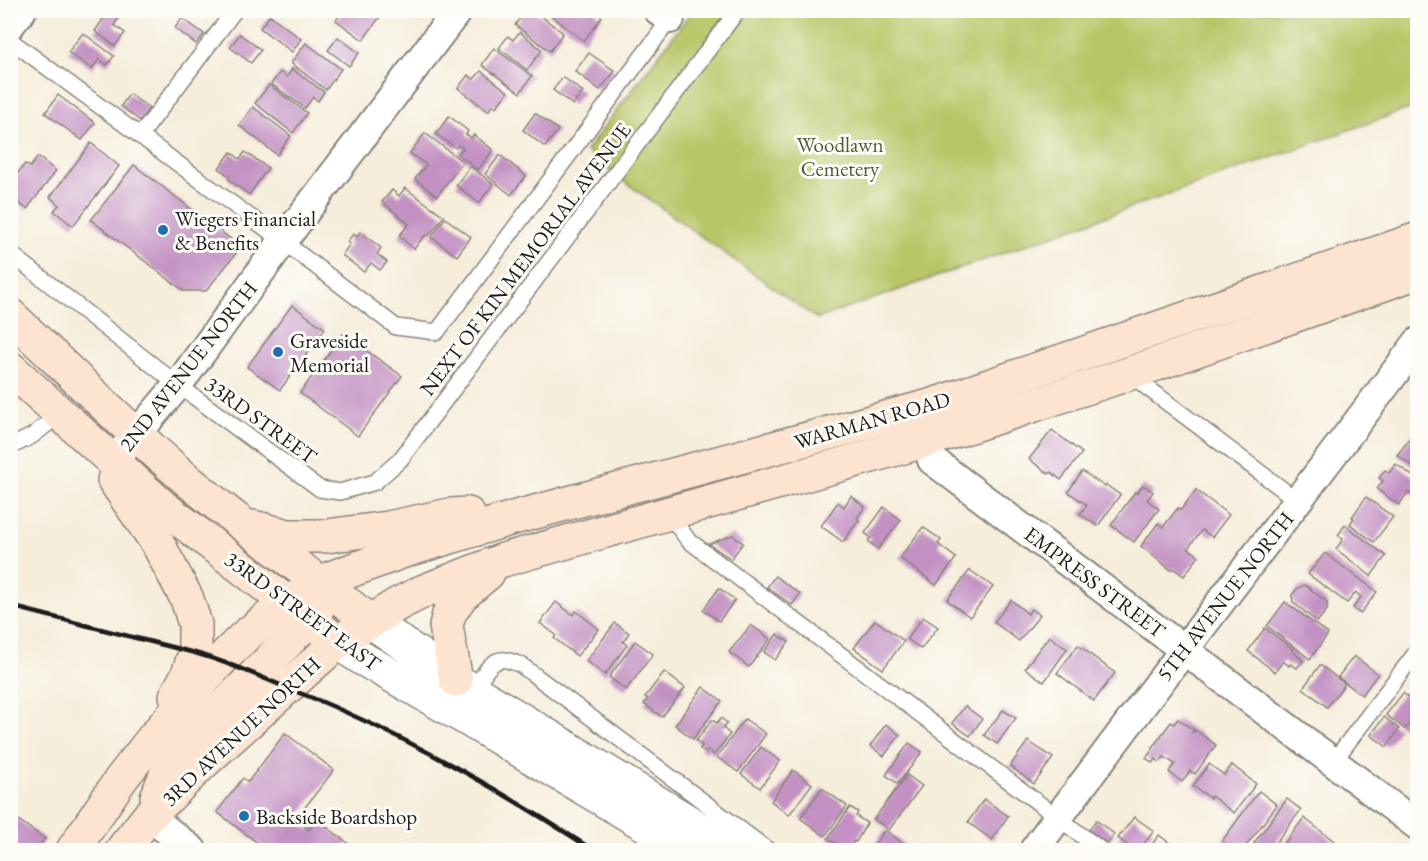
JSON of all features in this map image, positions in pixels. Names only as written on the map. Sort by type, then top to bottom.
[{"type":"main road","name":"WARMAN ROAD","points":[[320,582],[401,552],[513,518],[930,406],[1418,239]]},
{"type":"main road","name":"WARMAN ROAD","points":[[370,621],[424,591],[503,561],[928,440],[1418,272]]},
{"type":"main road","name":"33RD STREET EAST","points":[[10,315],[137,436],[186,478],[370,621]]},
{"type":"main road","name":"33RD STREET EAST","points":[[10,368],[162,506],[339,642]]},
{"type":"main road","points":[[68,421],[118,486],[158,544],[187,599],[195,624],[195,653],[183,686],[74,850]]},
{"type":"main road","points":[[243,524],[288,536],[326,536],[388,528],[450,515],[551,508]]},
{"type":"main road","points":[[465,685],[446,626],[449,614],[461,596],[503,561]]},
{"type":"main road","points":[[149,816],[170,765],[299,612],[320,582]]},
{"type":"main road","points":[[121,779],[154,737],[244,637],[299,612]]},
{"type":"main road","name":"3RD AVENUE NORTH","points":[[122,850],[149,816],[213,754],[339,642],[370,621]]},
{"type":"street","points":[[10,26],[22,10]]},
{"type":"street","name":"2ND AVENUE NORTH","points":[[113,462],[178,385],[458,10]]},
{"type":"street","name":"5TH AVENUE NORTH","points":[[1034,850],[1418,342]]},
{"type":"street","name":"EMPRESS STREET","points":[[928,440],[932,460],[1418,826]]},
{"type":"street","name":"33RD STREET EAST","points":[[370,621],[465,685],[735,850]]},
{"type":"street","name":"33RD STREET EAST","points":[[339,642],[688,850]]},
{"type":"street","points":[[149,816],[192,850]]},
{"type":"lane","points":[[140,136],[235,10]]},
{"type":"lane","name":"NEXT OF KIN MEMORIAL AVENUE","points":[[320,489],[340,492],[375,482],[400,460],[738,10]]},
{"type":"lane","points":[[10,40],[396,327],[437,332],[668,13]]},
{"type":"lane","points":[[10,253],[178,385]]},
{"type":"lane","points":[[1131,372],[1145,386],[1298,501]]},
{"type":"lane","name":"33RD STREET","points":[[178,385],[320,489]]},
{"type":"lane","points":[[10,447],[68,421]]},
{"type":"lane","points":[[669,514],[688,540],[1101,850]]},
{"type":"lane","points":[[1333,762],[1418,650]]},
{"type":"lane","points":[[465,685],[495,662],[504,659],[520,665],[768,850]]},
{"type":"green space","name":"Woodlawn Cemetery","points":[[692,11],[1417,11],[1417,106],[817,319],[615,175],[586,151]]},
{"type":"building","points":[[94,10],[125,10],[114,25],[125,33],[115,46],[95,31],[104,18]]},
{"type":"building","points":[[344,10],[385,10],[363,40],[336,20]]},
{"type":"building","points":[[526,10],[533,10],[563,33],[550,51],[515,25]]},
{"type":"building","points":[[544,10],[593,10],[602,17],[584,41]]},
{"type":"building","points":[[270,15],[301,39],[292,52],[260,28]]},
{"type":"building","points":[[182,18],[204,34],[196,44],[175,28]]},
{"type":"building","points":[[520,32],[542,50],[527,70],[499,48],[508,36],[513,40]]},
{"type":"building","points":[[83,33],[114,56],[107,65],[99,59],[92,69],[68,52]]},
{"type":"building","points":[[240,34],[261,50],[251,63],[230,47]]},
{"type":"building","points":[[338,37],[359,53],[349,66],[328,50]]},
{"type":"building","points":[[306,43],[341,69],[326,90],[291,63]]},
{"type":"building","points":[[494,48],[532,76],[520,93],[482,65]]},
{"type":"building","points":[[589,53],[615,71],[600,90],[575,71]]},
{"type":"building","points":[[292,69],[324,92],[318,101],[313,97],[305,108],[271,84],[280,72],[287,77]]},
{"type":"building","points":[[481,71],[508,92],[496,107],[493,105],[488,111],[458,88],[468,75],[474,79]]},
{"type":"building","points":[[563,77],[583,92],[573,105],[553,90]]},
{"type":"building","points":[[269,85],[307,113],[293,133],[255,103]]},
{"type":"building","points":[[129,94],[149,108],[140,121],[121,106]]},
{"type":"building","points":[[58,95],[95,123],[82,140],[45,113]]},
{"type":"building","points":[[253,107],[291,136],[277,155],[239,125]]},
{"type":"building","points":[[535,113],[558,130],[545,147],[523,130]]},
{"type":"building","points":[[449,116],[468,131],[466,134],[471,138],[474,135],[493,150],[478,170],[458,154],[463,148],[458,145],[456,148],[436,134]]},
{"type":"building","points":[[425,133],[463,162],[437,196],[415,179],[426,165],[410,153]]},
{"type":"building","points":[[91,143],[119,166],[73,226],[54,211],[59,205],[50,197]]},
{"type":"building","points":[[231,152],[240,159],[245,152],[268,168],[249,195],[228,179],[230,177],[219,168]]},
{"type":"building","points":[[500,155],[526,176],[511,195],[485,174]]},
{"type":"building","points":[[38,157],[56,171],[27,209],[10,197],[10,183],[25,164],[30,167]]},
{"type":"building","points":[[134,165],[241,247],[206,291],[184,291],[91,220]]},
{"type":"building","points":[[470,166],[493,184],[479,203],[456,185]]},
{"type":"building","points":[[405,188],[444,216],[414,249],[399,236],[409,224],[382,202],[392,190],[399,196]]},
{"type":"building","points":[[445,218],[471,237],[457,256],[431,237]]},
{"type":"building","points":[[360,232],[381,248],[377,254],[387,262],[380,270],[371,263],[364,272],[342,255],[350,244],[347,242],[353,234],[357,237]]},
{"type":"building","points":[[292,305],[325,329],[280,390],[247,367]]},
{"type":"building","points":[[343,334],[402,376],[358,436],[300,393]]},
{"type":"building","points":[[1418,428],[1418,470],[1397,455]]},
{"type":"building","points":[[1052,430],[1082,453],[1061,480],[1029,459]]},
{"type":"building","points":[[1396,464],[1418,480],[1418,488],[1412,495],[1408,492],[1399,505],[1377,489],[1383,481],[1379,478],[1385,470],[1389,473]]},
{"type":"building","points":[[1082,471],[1120,495],[1098,526],[1080,514],[1087,505],[1068,492]]},
{"type":"building","points":[[1143,485],[1153,492],[1147,500],[1159,509],[1134,542],[1111,525],[1135,492],[1137,493]]},
{"type":"building","points":[[1196,490],[1229,515],[1212,537],[1202,530],[1188,548],[1199,556],[1184,576],[1173,568],[1171,570],[1141,546],[1158,523],[1163,527],[1178,508],[1181,510]]},
{"type":"building","points":[[851,496],[865,507],[857,518],[859,520],[843,542],[821,526],[838,502],[844,507]]},
{"type":"building","points":[[1366,497],[1393,517],[1374,542],[1350,524],[1354,518],[1352,517]]},
{"type":"building","points":[[884,507],[901,520],[878,549],[868,541],[871,538],[865,533]]},
{"type":"building","points":[[1345,525],[1386,556],[1371,576],[1336,549],[1343,539],[1338,535]]},
{"type":"building","points":[[923,527],[941,540],[938,544],[956,558],[936,585],[900,558]]},
{"type":"building","points":[[732,535],[743,543],[731,559],[709,544]]},
{"type":"building","points":[[1325,553],[1377,592],[1360,614],[1353,608],[1361,597],[1356,592],[1347,603],[1308,574]]},
{"type":"building","points":[[970,570],[993,587],[970,617],[947,600]]},
{"type":"building","points":[[775,576],[800,594],[792,605],[767,587]]},
{"type":"building","points":[[1305,585],[1327,602],[1327,610],[1317,622],[1293,602],[1292,595],[1298,588]]},
{"type":"building","points":[[719,588],[735,600],[719,621],[703,610]]},
{"type":"building","points":[[1011,600],[1028,614],[1031,609],[1040,615],[1019,641],[994,622]]},
{"type":"building","points":[[556,602],[573,615],[576,611],[599,629],[577,656],[554,638],[556,635],[540,623]]},
{"type":"building","points":[[1285,602],[1328,634],[1310,659],[1267,626]]},
{"type":"building","points":[[923,617],[938,627],[921,649],[907,639]]},
{"type":"building","points":[[875,620],[904,641],[883,669],[854,648]]},
{"type":"building","points":[[615,623],[629,633],[623,642],[627,645],[605,675],[586,661]]},
{"type":"building","points":[[751,625],[770,639],[749,667],[729,652]]},
{"type":"building","points":[[1265,628],[1293,649],[1303,661],[1297,668],[1283,661],[1275,672],[1248,651]]},
{"type":"building","points":[[777,634],[789,642],[775,660],[764,652]]},
{"type":"building","points":[[1049,636],[1067,649],[1044,682],[1025,668]]},
{"type":"building","points":[[635,641],[653,654],[626,690],[609,677]]},
{"type":"building","points":[[1078,645],[1115,673],[1094,701],[1057,673]]},
{"type":"building","points":[[1354,656],[1378,674],[1362,695],[1338,677]]},
{"type":"building","points":[[1320,665],[1345,684],[1327,707],[1303,688]]},
{"type":"building","points":[[664,672],[685,688],[662,717],[644,704],[648,699],[645,697]]},
{"type":"building","points":[[703,687],[722,701],[693,739],[675,725]]},
{"type":"building","points":[[1403,693],[1418,704],[1418,712],[1405,729],[1386,715]]},
{"type":"building","points":[[965,706],[982,719],[970,736],[952,723]]},
{"type":"building","points":[[1003,710],[1016,718],[997,744],[984,735]]},
{"type":"building","points":[[1384,717],[1399,729],[1387,747],[1371,735]]},
{"type":"building","points":[[721,718],[727,723],[723,728],[730,734],[714,755],[708,750],[706,753],[700,749],[702,746],[696,741],[712,720],[717,723]]},
{"type":"building","points":[[745,719],[766,734],[738,772],[717,757]]},
{"type":"building","points":[[1178,719],[1194,730],[1192,732],[1195,730],[1216,745],[1195,774],[1190,771],[1182,782],[1169,772],[1175,764],[1164,757],[1160,762],[1156,759],[1153,763],[1146,758],[1171,722],[1174,724]]},
{"type":"building","points":[[886,724],[900,735],[884,756],[870,746]]},
{"type":"building","points":[[285,733],[334,770],[296,819],[309,830],[317,820],[348,843],[342,850],[267,850],[217,812],[243,778],[248,782]]},
{"type":"building","points":[[1028,741],[1053,758],[1034,784],[1010,766]]},
{"type":"building","points":[[909,743],[922,752],[898,784],[886,775]]},
{"type":"building","points":[[761,747],[780,761],[760,788],[741,774]]},
{"type":"building","points":[[1209,764],[1224,775],[1232,765],[1256,784],[1234,813],[1193,786]]},
{"type":"building","points":[[793,770],[812,784],[789,815],[771,801]]},
{"type":"building","points":[[907,775],[922,786],[889,830],[874,819]]},
{"type":"building","points":[[822,788],[847,806],[825,836],[800,818]]},
{"type":"building","points":[[1259,791],[1277,805],[1243,850],[1234,850],[1222,841]]},
{"type":"building","points":[[984,799],[1008,816],[992,840],[968,822]]},
{"type":"building","points":[[1287,799],[1301,810],[1270,850],[1264,850],[1254,843]]},
{"type":"building","points":[[850,807],[858,812],[856,816],[867,823],[856,842],[854,841],[846,850],[828,838]]},
{"type":"building","points":[[10,817],[14,817],[45,839],[36,850],[10,850]]},
{"type":"building","points":[[1134,817],[1154,831],[1139,850],[1134,850],[1118,838]]},
{"type":"building","points":[[1304,818],[1346,850],[1279,850]]},
{"type":"building","points":[[1096,820],[1114,834],[1107,844],[1089,830]]},
{"type":"building","points":[[885,830],[905,845],[901,850],[870,850]]},
{"type":"building","points":[[1159,835],[1172,845],[1168,850],[1148,850]]},
{"type":"railway","points":[[10,606],[195,653],[326,703],[440,758],[502,793],[593,850]]},
{"type":"place","name":"Wiegers Financial & Benefits","points":[[163,230]]},
{"type":"place","name":"Graveside Memorial","points":[[278,352]]},
{"type":"place","name":"Backside Boardshop","points":[[244,816]]}]
